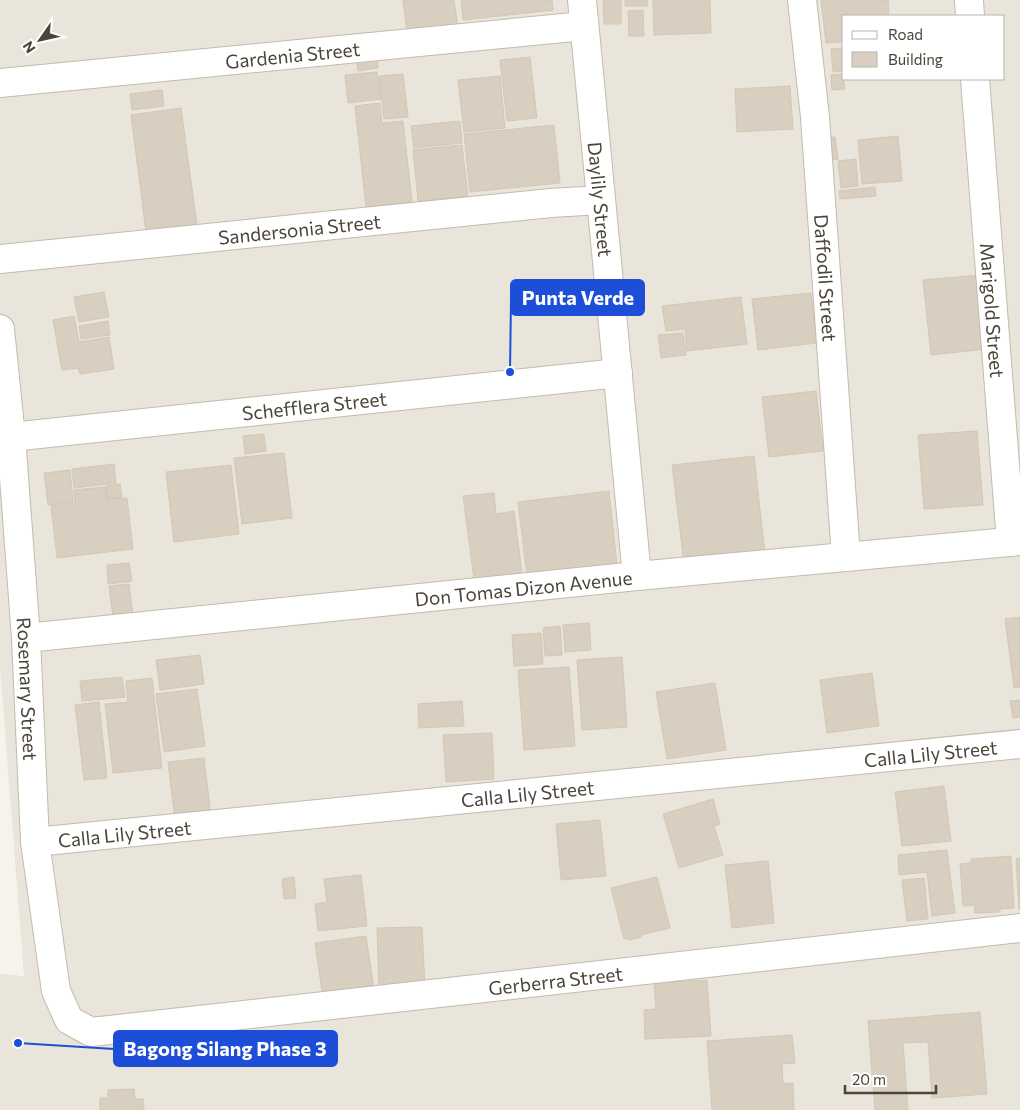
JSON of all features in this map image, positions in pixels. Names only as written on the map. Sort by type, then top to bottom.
[{"type":"street","name":"Daffodil Street","points":[[802,0],[816,118],[846,556]]},
{"type":"street","points":[[969,0],[970,15]]},
{"type":"street","name":"Gardenia Street","points":[[0,83],[583,13]]},
{"type":"street","name":"Daylily Street","points":[[583,13],[637,576]]},
{"type":"street","name":"Marigold Street","points":[[975,80],[1015,541]]},
{"type":"street","name":"Sandersonia Street","points":[[0,259],[521,206],[601,200]]},
{"type":"street","name":"Rosemary Street","points":[[0,329],[11,437],[26,638],[35,842],[56,991],[69,1020],[91,1032]]},
{"type":"street","name":"Schefflera Street","points":[[11,437],[618,373]]},
{"type":"street","name":"Don Tomas Dizon Avenue","points":[[26,638],[637,576],[1015,541]]},
{"type":"street","name":"Calla Lily Street","points":[[35,842],[1020,744]]},
{"type":"street","name":"Gerberra Street","points":[[91,1032],[1020,928]]},
{"type":"shaded area","points":[[0,0],[1020,0],[1020,1110],[0,1110],[0,974],[24,976],[0,666]]},
{"type":"building","points":[[403,0],[454,0],[458,27],[407,33]]},
{"type":"building","points":[[461,0],[552,0],[553,10],[463,20]]},
{"type":"building","points":[[603,0],[621,0],[621,24],[604,24]]},
{"type":"building","points":[[625,0],[647,0],[648,6],[625,6]]},
{"type":"building","points":[[653,0],[710,0],[711,33],[654,35]]},
{"type":"building","points":[[821,0],[888,0],[889,15],[842,15],[842,42],[826,43]]},
{"type":"building","points":[[643,10],[644,36],[629,36],[628,11]]},
{"type":"building","points":[[376,48],[378,68],[358,71],[355,50]]},
{"type":"building","points":[[842,48],[842,71],[833,72],[831,49]]},
{"type":"building","points":[[530,57],[537,118],[507,121],[500,60]]},
{"type":"building","points":[[377,72],[381,99],[348,103],[345,75]]},
{"type":"building","points":[[403,74],[408,117],[384,119],[379,76]]},
{"type":"building","points":[[842,74],[845,89],[832,90],[831,75]]},
{"type":"building","points":[[500,76],[505,128],[464,132],[458,80]]},
{"type":"building","points":[[790,86],[793,129],[737,132],[735,89]]},
{"type":"building","points":[[162,90],[164,106],[132,110],[130,94]]},
{"type":"building","points":[[380,103],[382,123],[403,121],[412,202],[366,207],[355,106]]},
{"type":"building","points":[[181,108],[197,225],[146,232],[131,115]]},
{"type":"building","points":[[460,121],[462,143],[414,148],[411,126]]},
{"type":"building","points":[[554,125],[560,183],[470,192],[464,134]]},
{"type":"building","points":[[898,136],[902,181],[862,184],[858,140]]},
{"type":"building","points":[[835,137],[838,159],[825,160],[822,138]]},
{"type":"building","points":[[462,145],[468,196],[418,201],[413,150]]},
{"type":"building","points":[[856,159],[858,186],[841,188],[838,161]]},
{"type":"building","points":[[875,187],[876,196],[840,199],[839,191]]},
{"type":"building","points":[[980,275],[987,349],[931,355],[923,280]]},
{"type":"building","points":[[104,292],[109,317],[79,322],[74,297]]},
{"type":"building","points":[[811,293],[817,343],[758,350],[752,299]]},
{"type":"building","points":[[741,297],[747,344],[687,351],[685,329],[666,331],[662,306]]},
{"type":"building","points":[[74,316],[79,342],[109,337],[114,369],[80,374],[78,368],[62,370],[53,320]]},
{"type":"building","points":[[108,321],[110,335],[81,339],[79,326]]},
{"type":"building","points":[[683,333],[686,355],[661,358],[658,335]]},
{"type":"building","points":[[816,391],[823,451],[769,457],[762,397]]},
{"type":"building","points":[[977,431],[983,505],[924,509],[918,435]]},
{"type":"building","points":[[264,434],[266,451],[245,454],[243,436]]},
{"type":"building","points":[[284,453],[292,518],[242,524],[234,458]]},
{"type":"building","points":[[754,456],[765,554],[684,563],[672,465]]},
{"type":"building","points":[[114,464],[116,483],[74,488],[72,469]]},
{"type":"building","points":[[231,465],[239,534],[174,542],[166,472]]},
{"type":"building","points":[[70,470],[73,502],[48,505],[44,473]]},
{"type":"building","points":[[120,484],[122,497],[108,499],[106,486]]},
{"type":"building","points":[[105,487],[107,499],[127,498],[133,549],[57,558],[51,506],[75,503],[74,490]]},
{"type":"building","points":[[609,491],[618,574],[528,584],[518,502]]},
{"type":"building","points":[[494,493],[496,514],[514,511],[523,581],[475,587],[463,496]]},
{"type":"building","points":[[129,563],[132,581],[108,584],[107,565]]},
{"type":"building","points":[[129,584],[133,615],[113,617],[109,586]]},
{"type":"building","points":[[1020,617],[1020,687],[1014,688],[1005,619]]},
{"type":"building","points":[[589,623],[591,650],[565,652],[563,625]]},
{"type":"building","points":[[560,626],[562,655],[545,656],[543,628]]},
{"type":"building","points":[[541,633],[543,664],[514,666],[512,635]]},
{"type":"building","points":[[200,655],[204,684],[160,690],[156,660]]},
{"type":"building","points":[[622,657],[627,727],[582,730],[577,660]]},
{"type":"building","points":[[569,667],[575,746],[524,750],[518,670]]},
{"type":"building","points":[[872,673],[879,726],[827,733],[820,680]]},
{"type":"building","points":[[122,677],[125,697],[82,701],[80,681]]},
{"type":"building","points":[[152,678],[162,768],[113,773],[105,704],[128,702],[126,681]]},
{"type":"building","points":[[715,683],[726,750],[667,759],[656,692]]},
{"type":"building","points":[[197,689],[205,746],[164,752],[156,694]]},
{"type":"building","points":[[1020,700],[1020,717],[1013,718],[1010,701]]},
{"type":"building","points":[[462,701],[464,726],[419,728],[418,704]]},
{"type":"building","points":[[99,702],[107,778],[84,780],[75,705]]},
{"type":"building","points":[[492,733],[494,779],[446,782],[443,735]]},
{"type":"building","points":[[204,758],[211,816],[175,820],[168,762]]},
{"type":"building","points":[[944,786],[951,841],[902,846],[895,792]]},
{"type":"building","points":[[713,799],[720,824],[714,826],[723,855],[679,868],[663,814]]},
{"type":"building","points":[[600,820],[606,876],[561,880],[556,824]]},
{"type":"building","points":[[947,850],[955,913],[932,916],[927,872],[899,875],[898,855]]},
{"type":"building","points":[[1011,856],[1014,908],[1000,909],[1000,912],[975,913],[974,905],[963,906],[960,864],[971,863],[971,859]]},
{"type":"building","points":[[1020,858],[1020,910],[1019,910],[1016,859]]},
{"type":"building","points":[[768,861],[774,923],[732,928],[725,865]]},
{"type":"building","points":[[361,875],[367,926],[318,931],[315,904],[327,902],[324,879]]},
{"type":"building","points":[[294,877],[296,898],[284,899],[282,879]]},
{"type":"building","points":[[657,877],[670,928],[629,940],[628,938],[624,939],[611,888]]},
{"type":"building","points":[[924,878],[928,919],[907,921],[902,880]]},
{"type":"building","points":[[422,927],[425,989],[379,990],[377,928]]},
{"type":"building","points":[[366,936],[374,990],[323,998],[315,943]]},
{"type":"building","points":[[707,980],[711,1036],[645,1039],[644,1010],[656,1009],[654,983]]},
{"type":"building","points":[[980,1012],[987,1094],[932,1098],[928,1042],[903,1043],[908,1110],[875,1110],[868,1021]]},
{"type":"building","points":[[792,1035],[795,1063],[782,1064],[783,1084],[793,1083],[794,1110],[712,1110],[707,1041]]},
{"type":"building","points":[[134,1089],[135,1099],[143,1099],[144,1110],[100,1110],[100,1098],[108,1098],[108,1090]]},
{"type":"place","name":"Punta Verde","points":[[510,372]]},
{"type":"place","name":"Bagong Silang Phase 3","points":[[18,1043]]}]
